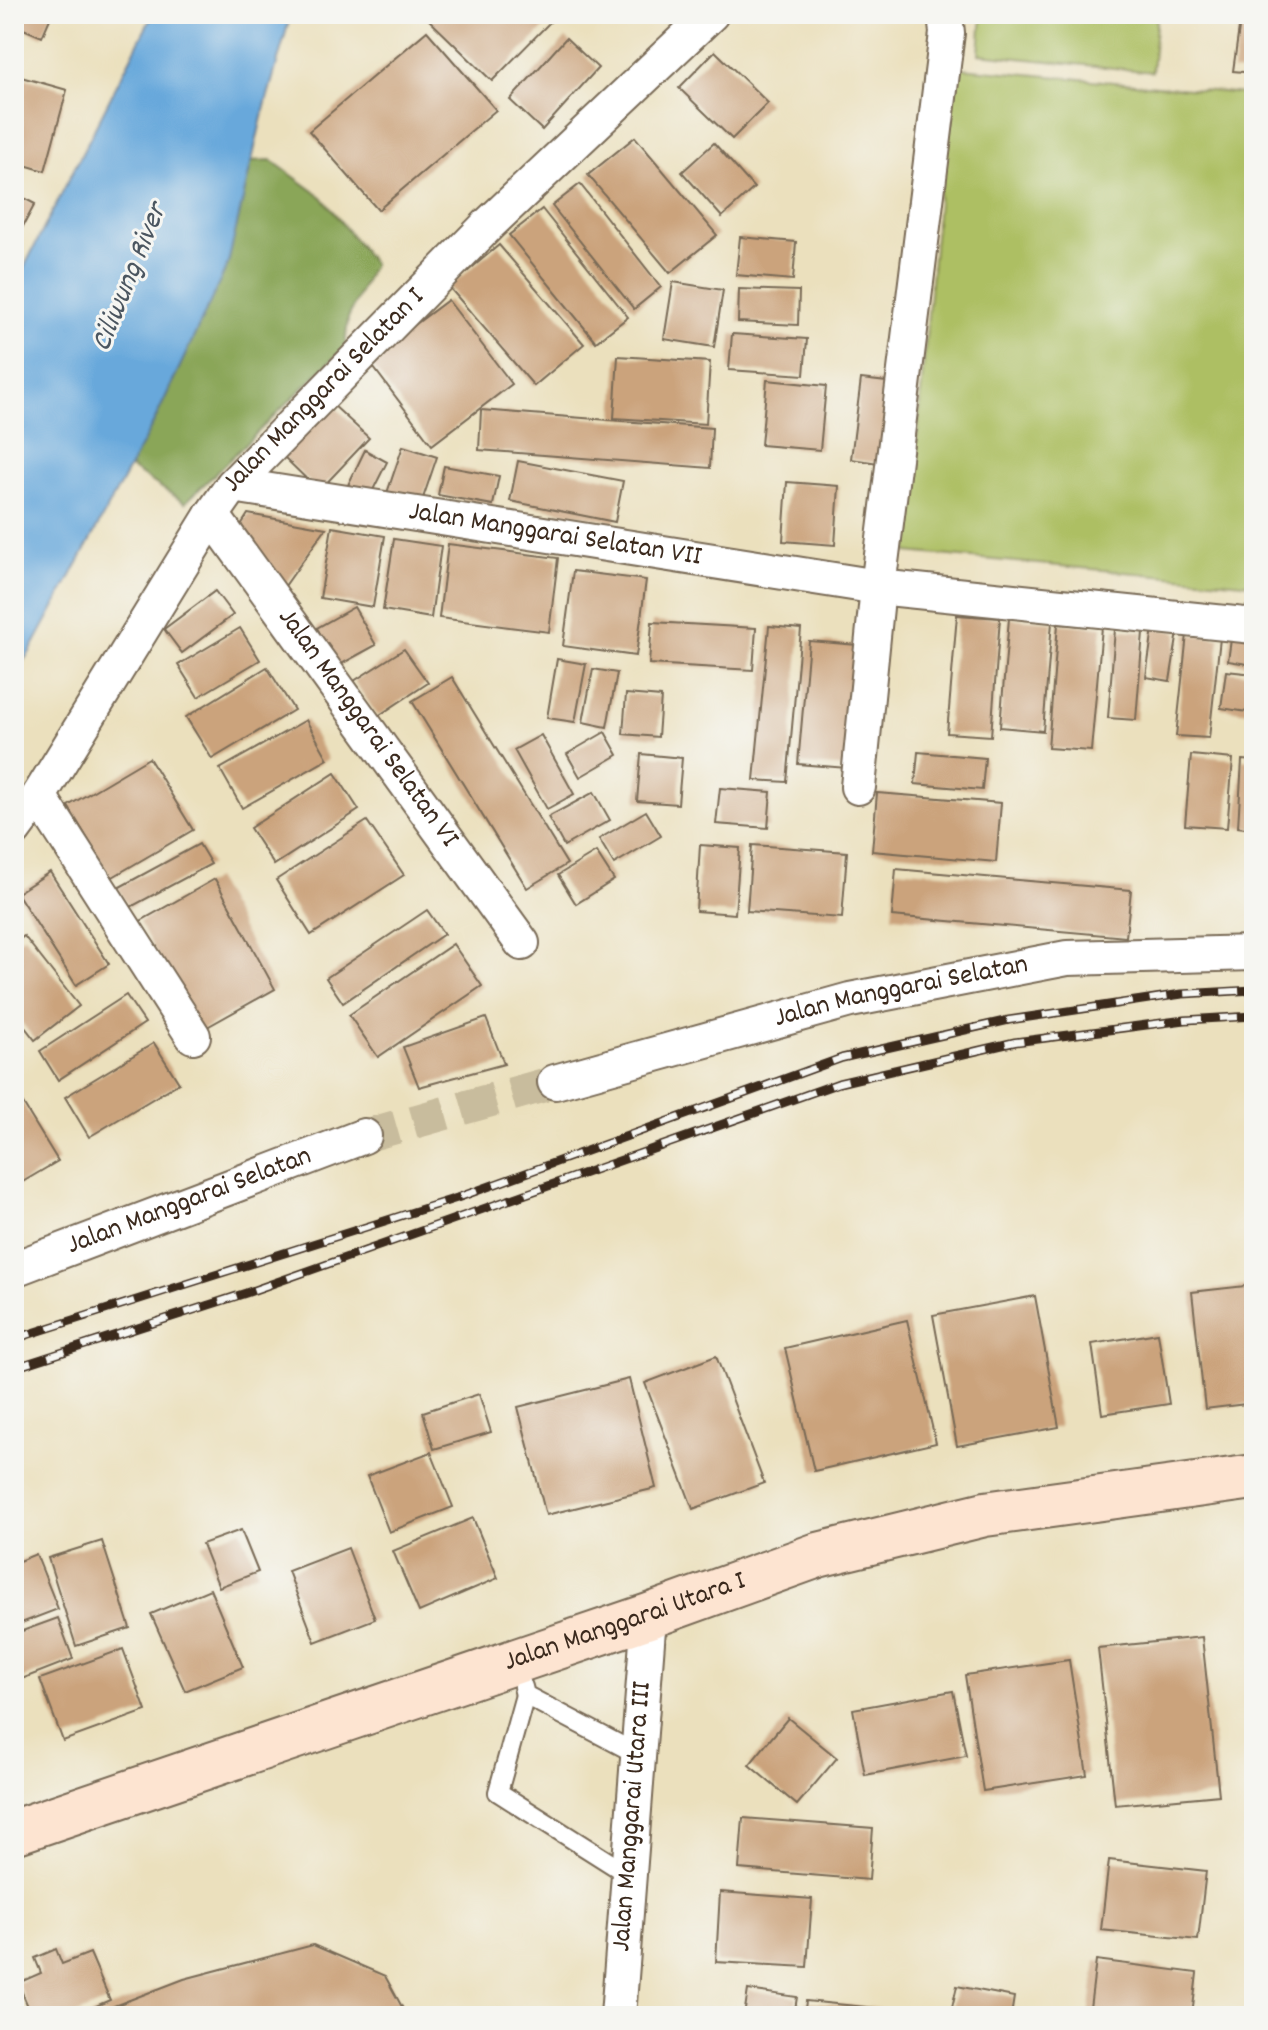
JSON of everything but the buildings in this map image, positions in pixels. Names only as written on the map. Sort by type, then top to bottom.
[{"type":"street","name":"Jalan Manggarai Selatan I","points":[[14,830],[39,796],[233,485],[489,224],[711,14]]},
{"type":"street","points":[[858,787],[878,587],[945,49],[945,14]]},
{"type":"street","name":"Jalan Manggarai Selatan VII","points":[[233,485],[878,587],[1254,626]]},
{"type":"street","name":"Jalan Manggarai Selatan VI","points":[[212,515],[522,943]]},
{"type":"street","points":[[39,796],[193,1036]]},
{"type":"street","name":"Jalan Manggarai Selatan","points":[[555,1082],[850,1000],[1067,958],[1254,953]]},
{"type":"street","name":"Jalan Manggarai Selatan","points":[[14,1269],[364,1136]]},
{"type":"street","name":"Jalan Manggarai Utara I","points":[[14,1832],[520,1678],[649,1616],[818,1555],[985,1514],[1254,1477]]},
{"type":"street","name":"Jalan Manggarai Utara III","points":[[618,2016],[649,1616]]},
{"type":"lane","points":[[629,1875],[498,1792],[520,1678],[639,1755]]},
{"type":"green space","points":[[982,14],[1157,14],[1152,72],[979,54]]},
{"type":"green space","points":[[950,67],[1254,95],[1254,584],[907,552]]},
{"type":"green space","points":[[271,160],[322,197],[373,264],[348,318],[345,347],[185,503],[94,444],[203,163]]},
{"type":"water","name":"Ciliwung River","points":[[153,14],[291,14],[262,117],[228,264],[155,420],[30,652],[14,673],[14,287]]},
{"type":"tunnel","points":[[364,1136],[555,1082]]},
{"type":"railway","points":[[14,1339],[457,1198],[842,1058],[1009,1020],[1182,994],[1254,990]]},
{"type":"railway","points":[[14,1368],[246,1293],[839,1083],[1015,1042],[1185,1020],[1254,1016]]}]
